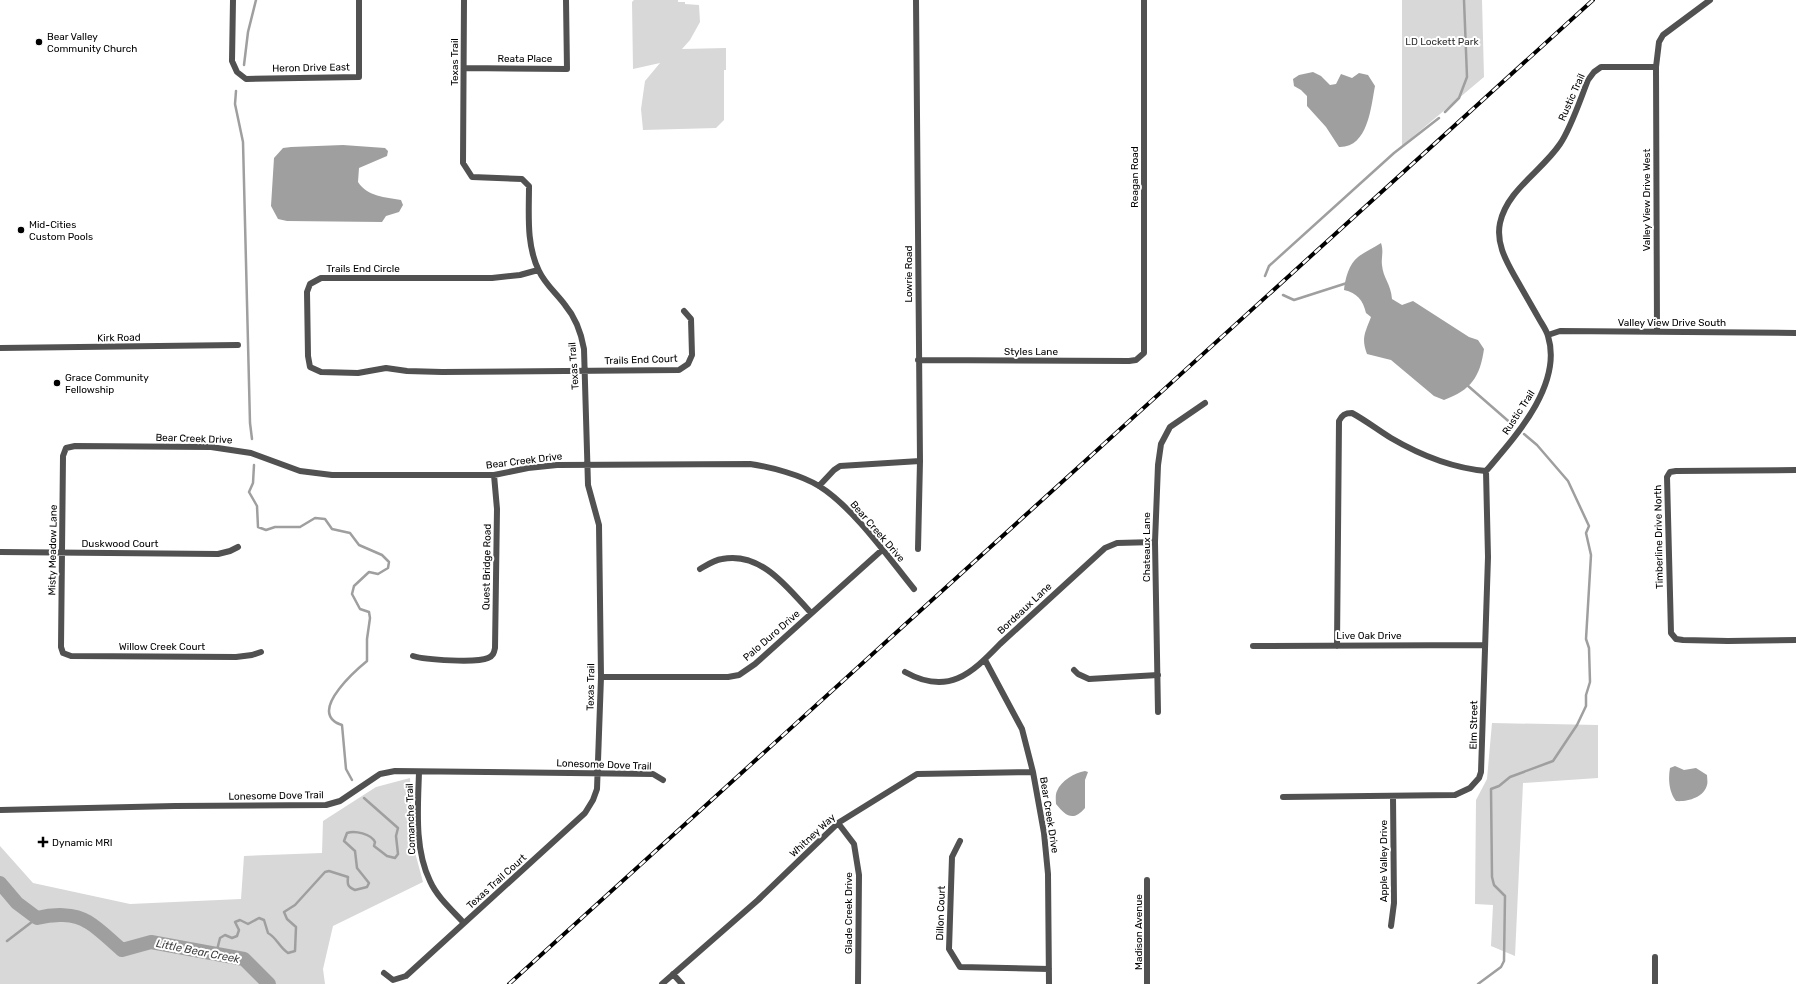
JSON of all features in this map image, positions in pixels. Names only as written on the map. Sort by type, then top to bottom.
[{"type":"street","name":"Heron Drive East","points":[[233,0],[232,61],[237,72],[246,79],[359,76],[359,0]]},
{"type":"street","name":"Texas Trail","points":[[464,0],[463,164],[472,177],[522,179],[528,186],[528,231],[538,270],[549,288],[564,303],[580,331],[584,349],[586,371],[588,485],[600,525],[601,677],[597,773]]},
{"type":"street","name":"Reata Place","points":[[464,68],[566,68],[566,0]]},
{"type":"street","name":"Lowrie Road","points":[[916,0],[920,461],[918,549]]},
{"type":"street","name":"Reagan Road","points":[[1142,354],[1144,345],[1144,0]]},
{"type":"street","name":"Valley View Drive West","points":[[1657,332],[1656,67],[1659,42],[1663,36],[1710,0]]},
{"type":"street","name":"Rustic Trail","points":[[1486,471],[1511,441],[1541,396],[1547,380],[1550,360],[1548,335],[1504,257],[1500,241],[1500,230],[1504,209],[1515,194],[1560,144],[1588,80],[1594,72],[1600,67],[1656,67]]},
{"type":"street","name":"Trails End Circle","points":[[538,270],[520,275],[492,278],[321,278],[310,284],[307,292],[308,356],[310,367],[321,372],[358,372],[386,368],[407,371],[442,372],[586,371]]},
{"type":"street","name":"Trails End Court","points":[[586,371],[680,370],[688,364],[692,355],[692,319],[684,311]]},
{"type":"street","name":"Valley View Drive South","points":[[1548,335],[1560,331],[1796,333]]},
{"type":"street","name":"Kirk Road","points":[[0,348],[238,345]]},
{"type":"street","name":"Styles Lane","points":[[918,360],[1129,361],[1136,360],[1142,354]]},
{"type":"street","name":"Chateaux Lane","points":[[1158,712],[1155,542],[1158,465],[1161,444],[1170,427],[1204,403]]},
{"type":"street","points":[[1336,646],[1338,501],[1337,426],[1341,416],[1346,413],[1352,414],[1404,445],[1444,463],[1456,467],[1486,471]]},
{"type":"street","name":"Bear Creek Drive","points":[[66,448],[75,446],[211,447],[251,453],[300,471],[332,475],[494,475],[542,466],[588,464],[750,464],[779,470],[819,486],[844,506],[914,589]]},
{"type":"street","name":"Misty Meadow Lane","points":[[63,653],[61,647],[63,456],[66,448]]},
{"type":"street","points":[[819,486],[834,470],[840,466],[920,461]]},
{"type":"street","name":"Timberline Drive North","points":[[1796,470],[1676,470],[1668,474],[1671,633],[1676,639],[1683,640],[1796,640]]},
{"type":"street","name":"Elm Street","points":[[1283,797],[1455,795],[1470,788],[1479,778],[1482,757],[1484,646],[1488,557],[1486,471]]},
{"type":"street","name":"Quest Bridge Road","points":[[413,656],[426,659],[480,660],[494,654],[496,648],[497,509],[494,475]]},
{"type":"street","name":"Bordeaux Lane","points":[[905,672],[930,682],[946,682],[964,676],[985,660],[1010,634],[1105,548],[1117,543],[1155,542]]},
{"type":"street","name":"Duskwood Court","points":[[0,552],[218,554],[238,547]]},
{"type":"street","name":"Palo Duro Drive","points":[[601,677],[714,678],[739,675],[755,664],[882,550]]},
{"type":"street","points":[[700,569],[722,558],[744,560],[754,563],[776,576],[811,613]]},
{"type":"street","name":"Live Oak Drive","points":[[1253,646],[1484,646]]},
{"type":"street","name":"Willow Creek Court","points":[[63,653],[71,656],[236,656],[252,655],[261,652]]},
{"type":"street","name":"Bear Creek Drive","points":[[985,660],[1022,729],[1033,772],[1044,833],[1048,874],[1049,984]]},
{"type":"street","points":[[1074,670],[1078,674],[1089,679],[1158,674]]},
{"type":"street","name":"Lonesome Dove Trail","points":[[0,810],[326,805],[340,800],[380,774],[395,771],[652,774],[663,780]]},
{"type":"street","name":"Comanche Trail","points":[[419,772],[418,812],[422,862],[430,881],[439,896],[464,923]]},
{"type":"street","name":"Whitney Way","points":[[662,984],[758,900],[838,824],[918,774],[1033,772]]},
{"type":"street","name":"Texas Trail Court","points":[[384,973],[393,980],[406,976],[585,813],[593,800],[597,789],[597,773]]},
{"type":"street","name":"Apple Valley Drive","points":[[1391,926],[1394,903],[1393,796]]},
{"type":"street","name":"Glade Creek Drive","points":[[838,824],[854,844],[859,875],[858,984]]},
{"type":"street","name":"Dillon Court","points":[[960,841],[952,857],[949,949],[960,967],[1049,969]]},
{"type":"street","name":"Madison Avenue","points":[[1147,880],[1147,984]]},
{"type":"street","points":[[1655,957],[1655,984]]},
{"type":"street","points":[[673,974],[682,984]]},
{"type":"green space","points":[[634,0],[678,0],[678,2],[685,2],[685,4],[699,5],[700,22],[690,40],[682,49],[726,48],[726,70],[724,70],[724,120],[716,128],[643,130],[641,109],[645,81],[660,63],[633,69],[632,2]]},
{"type":"green space","name":"LD Lockett Park","points":[[1402,0],[1482,0],[1484,77],[1402,146]]},
{"type":"green space","points":[[1492,723],[1598,725],[1598,778],[1523,783],[1515,956],[1491,946],[1493,905],[1475,904],[1476,800],[1487,779]]},
{"type":"green space","points":[[410,778],[413,845],[423,882],[333,926],[323,969],[325,984],[0,984],[0,846],[33,883],[130,904],[241,899],[244,856],[322,853],[323,821],[376,787]]},
{"type":"shaded area","points":[[1313,72],[1321,76],[1330,85],[1336,84],[1341,74],[1352,78],[1359,73],[1368,75],[1375,86],[1372,105],[1366,125],[1362,134],[1349,146],[1339,147],[1326,127],[1307,106],[1307,96],[1294,86],[1293,79],[1299,75]]},
{"type":"shaded area","points":[[343,145],[385,148],[388,151],[387,156],[359,168],[358,182],[367,191],[377,196],[401,200],[403,205],[399,212],[386,216],[382,222],[287,221],[278,219],[271,206],[274,158],[283,148]]},
{"type":"shaded area","points":[[1381,243],[1383,270],[1392,299],[1402,305],[1413,301],[1469,337],[1478,340],[1484,349],[1480,367],[1473,381],[1461,392],[1444,400],[1434,396],[1391,360],[1367,354],[1364,339],[1371,317],[1366,313],[1363,304],[1356,295],[1344,290],[1346,277],[1355,260],[1360,255]]},
{"type":"shaded area","points":[[1675,766],[1684,770],[1696,768],[1707,775],[1707,785],[1699,796],[1685,801],[1676,801],[1670,790],[1669,781],[1670,768]]},
{"type":"shaded area","points":[[1085,771],[1088,772],[1085,780],[1085,808],[1077,815],[1070,816],[1063,812],[1056,804],[1056,793],[1059,787],[1068,778]]},
{"type":"waterway","points":[[244,65],[248,32],[256,0]]},
{"type":"waterway","points":[[1445,112],[1459,98],[1467,77],[1464,0]]},
{"type":"waterway","points":[[236,91],[235,104],[243,142],[250,423],[252,439]]},
{"type":"waterway","points":[[1265,276],[1269,266],[1394,153],[1439,118]]},
{"type":"waterway","points":[[1283,295],[1294,300],[1347,283]]},
{"type":"waterway","points":[[1467,385],[1514,426]]},
{"type":"waterway","points":[[1478,984],[1501,967],[1504,961],[1505,896],[1494,885],[1492,877],[1491,789],[1499,786],[1510,777],[1553,761],[1577,725],[1586,706],[1586,695],[1590,682],[1589,648],[1586,639],[1591,555],[1586,533],[1589,526],[1568,481],[1537,445],[1524,434]]},
{"type":"waterway","points":[[254,465],[253,483],[249,492],[257,506],[258,527],[266,530],[275,527],[300,527],[315,518],[325,519],[332,529],[350,533],[359,545],[382,555],[389,562],[388,568],[378,574],[369,572],[354,586],[352,594],[360,609],[369,612],[370,618],[367,639],[367,661],[339,689],[333,698],[330,707],[330,714],[335,722],[342,725],[346,769],[352,780]]},
{"type":"waterway","points":[[216,954],[220,938],[225,935],[232,938],[237,936],[239,930],[235,922],[240,920],[248,924],[259,918],[264,920],[268,933],[274,937],[285,951],[288,953],[295,951],[296,927],[287,919],[284,912],[295,905],[325,872],[329,871],[348,877],[348,885],[355,890],[367,887],[369,883],[357,868],[355,851],[344,841],[347,833],[362,833],[370,837],[375,842],[374,846],[387,856],[395,858],[398,854],[396,836],[398,828],[364,798]]},
{"type":"waterway","name":"Little Bear Creek","points":[[0,883],[17,903],[37,918],[63,915],[82,919],[97,928],[122,950],[151,942],[244,959],[269,984]]},
{"type":"waterway","points":[[7,941],[37,918]]},
{"type":"railway","points":[[509,984],[1593,0]]},
{"type":"place","name":"Bear Valley Community Church","points":[[39,42]]},
{"type":"place","name":"Mid-Cities Custom Pools","points":[[21,230]]},
{"type":"place","name":"Grace Community Fellowship","points":[[57,383]]},
{"type":"place","name":"Dynamic MRI","points":[[43,842]]}]
